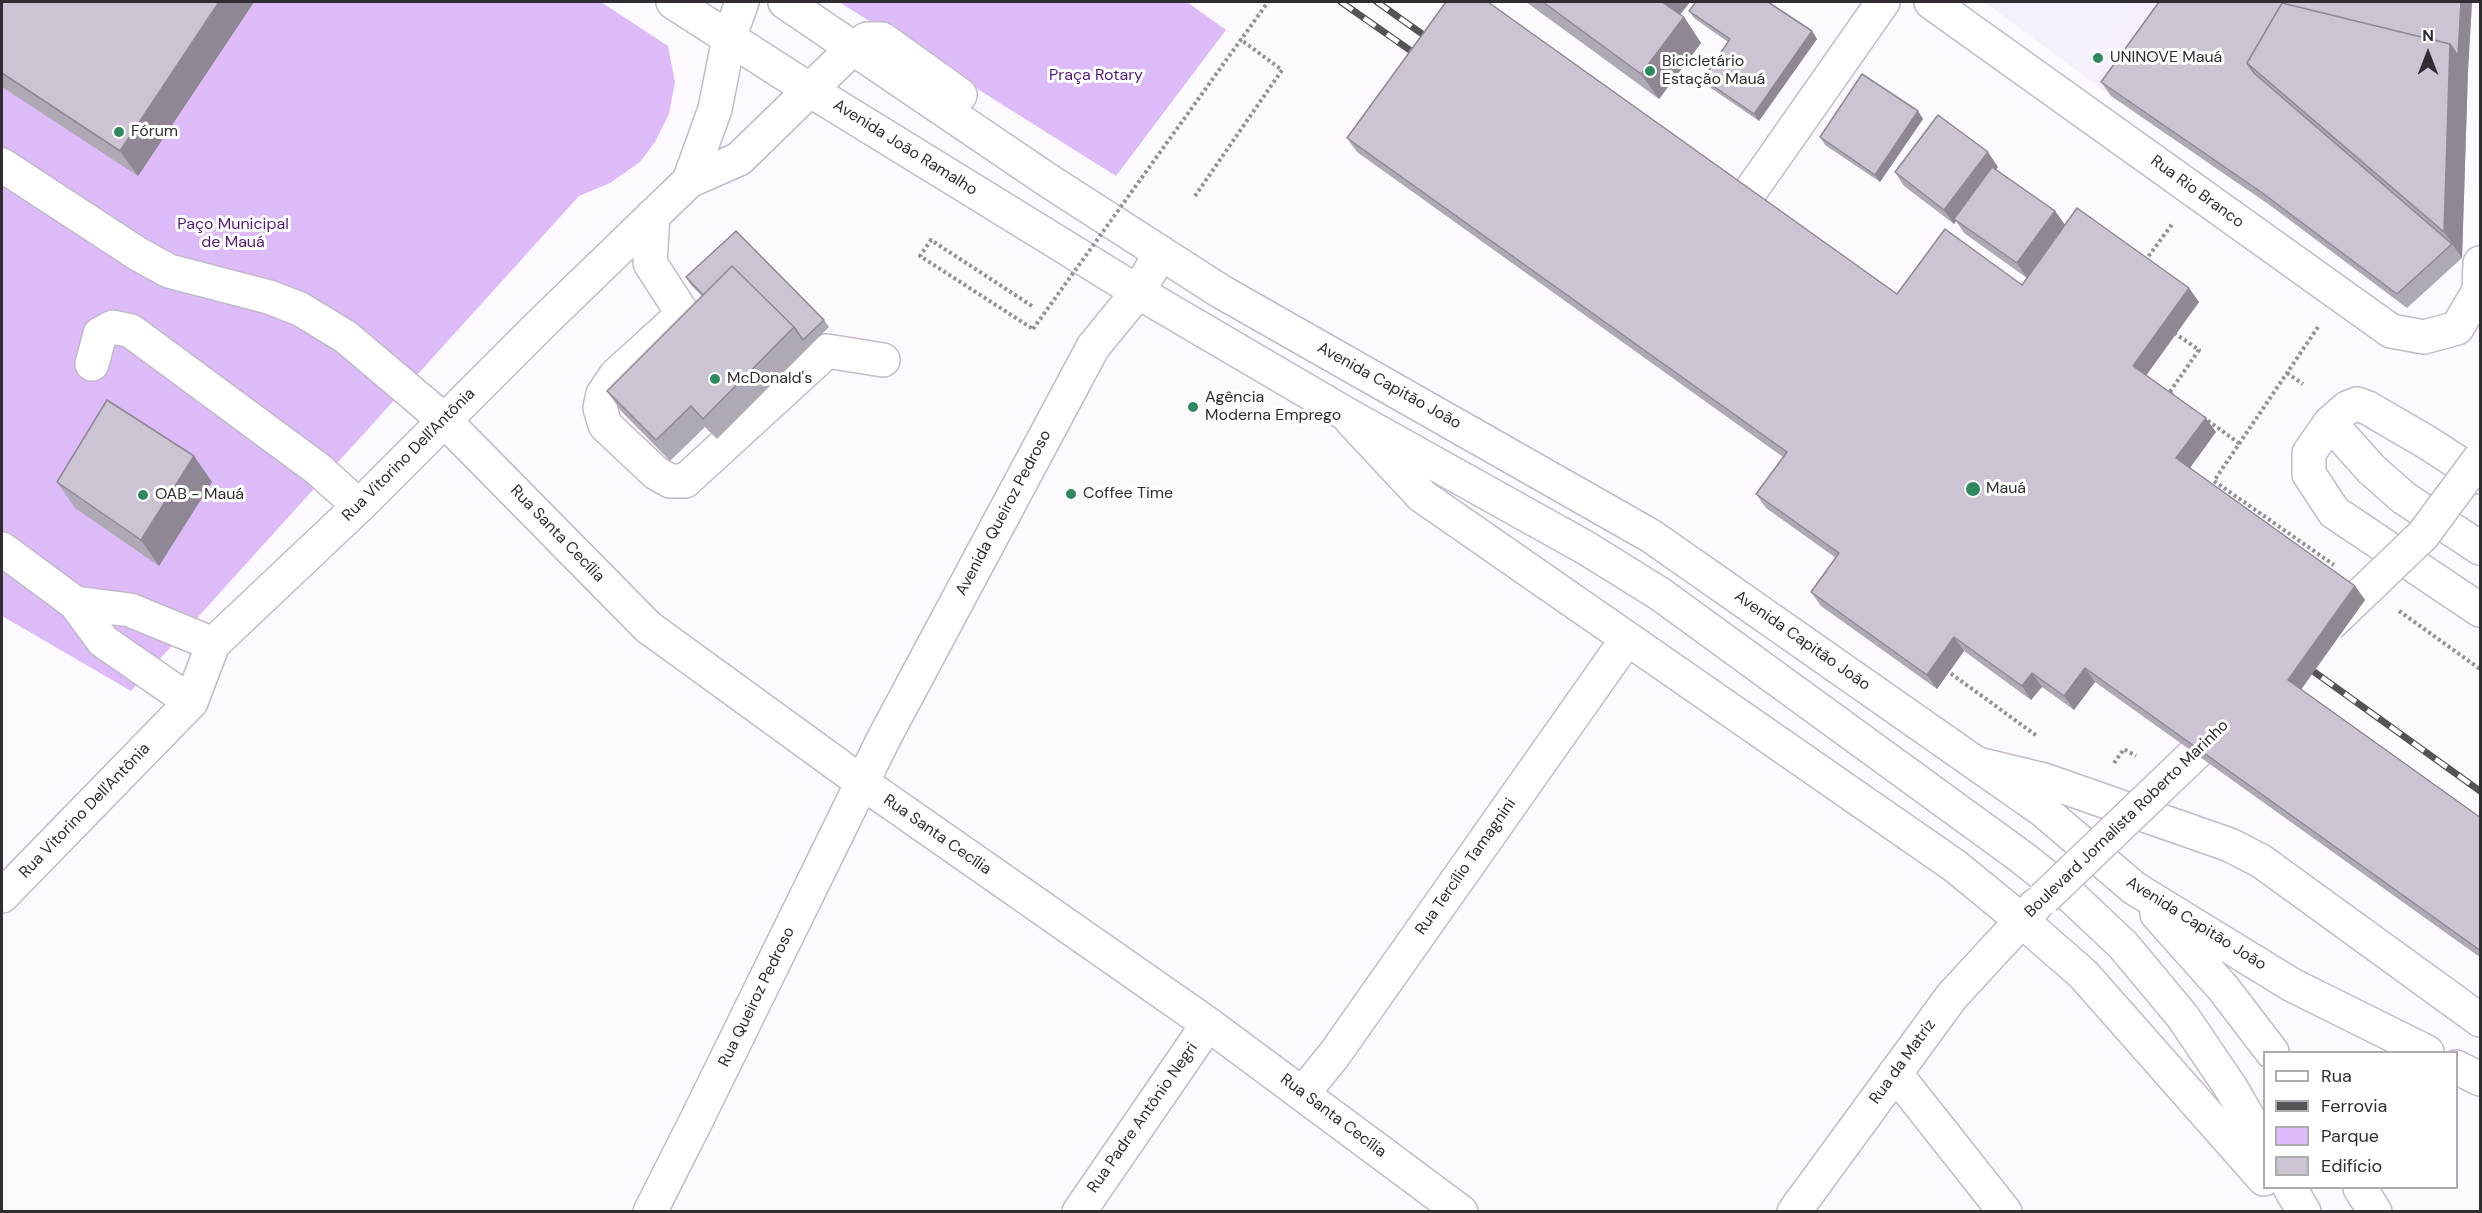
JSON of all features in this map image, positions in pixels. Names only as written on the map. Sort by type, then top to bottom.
[{"type":"main road","name":"Avenida João Ramalho","points":[[674,2],[810,90],[1138,292]]},
{"type":"main road","points":[[689,182],[715,109],[729,38],[742,2]]},
{"type":"main road","points":[[785,2],[1160,254]]},
{"type":"main road","points":[[1738,209],[1883,2]]},
{"type":"main road","name":"Rua Rio Branco","points":[[1931,2],[2391,331],[2424,337],[2457,328],[2479,291],[2481,263]]},
{"type":"main road","name":"Rua Vitorino Dell'Antônia","points":[[2,896],[191,702],[213,644],[359,506],[653,215],[689,182],[739,159],[853,48]]},
{"type":"main road","name":"Rua Santa Cecília","points":[[2,165],[138,254],[169,271],[269,297],[300,309],[346,337],[444,420],[648,627],[860,781],[1208,1024],[1461,1212]]},
{"type":"main road","points":[[653,215],[650,263],[683,314],[616,375],[603,394],[600,408],[605,424],[656,473],[670,481],[685,481],[827,351],[883,360]]},
{"type":"main road","name":"Avenida Queiroz Pedroso","points":[[860,781],[1094,347],[1138,292],[1160,254]]},
{"type":"main road","name":"Avenida Capitão João","points":[[1160,254],[1220,291],[1651,536],[2044,811],[2134,888],[2292,985],[2423,1051]]},
{"type":"main road","points":[[1138,292],[1346,414],[1586,548],[1660,594],[2020,856],[2072,897],[2122,945],[2183,1017],[2263,1142]]},
{"type":"main road","points":[[92,364],[100,334],[112,327],[131,331],[318,469],[359,506]]},
{"type":"main road","points":[[2481,477],[2358,404],[2347,408],[2330,423],[2309,453],[2309,474],[2334,512],[2481,610]]},
{"type":"main road","points":[[1346,414],[1422,496],[1955,866],[2021,920],[2084,974],[2263,1177]]},
{"type":"main road","points":[[2330,423],[2370,469],[2404,498],[2481,548]]},
{"type":"main road","points":[[2305,648],[2423,536],[2481,458]]},
{"type":"main road","points":[[2,549],[75,603],[104,641],[191,702]]},
{"type":"main road","points":[[75,603],[130,610],[213,644]]},
{"type":"main road","name":"Rua Tercílio Tamagnini","points":[[1303,1093],[1334,1055],[1627,639]]},
{"type":"main road","name":"Boulevard Jornalista Roberto Marinho","points":[[2021,920],[2246,705]]},
{"type":"main road","points":[[1975,763],[2044,780],[2230,845],[2268,866],[2481,1020]]},
{"type":"main road","name":"Rua Queiroz Pedroso","points":[[650,1212],[811,888],[860,781]]},
{"type":"main road","points":[[2134,888],[2223,988],[2270,1051]]},
{"type":"main road","name":"Rua da Matriz","points":[[1794,1212],[1952,996],[2021,920]]},
{"type":"main road","name":"Rua Padre Antônio Negri","points":[[1079,1212],[1208,1024]]},
{"type":"main road","points":[[2458,1068],[2481,1080]]},
{"type":"main road","points":[[1895,1073],[2005,1212]]},
{"type":"main road","points":[[2273,1189],[2294,1212]]},
{"type":"main road","points":[[2291,1189],[2304,1212]]},
{"type":"main road","points":[[2361,1189],[2376,1212]]},
{"type":"path","points":[[1032,306],[931,240],[920,256],[1033,329],[1268,2]]},
{"type":"path","points":[[1195,196],[1282,70],[1240,39]]},
{"type":"path","points":[[2144,263],[2196,191]]},
{"type":"path","points":[[2167,327],[2199,350],[2169,393],[2178,399]]},
{"type":"path","points":[[2287,373],[2303,384]]},
{"type":"path","points":[[2196,412],[2240,444]]},
{"type":"path","points":[[2209,489],[2214,481]]},
{"type":"path","points":[[1939,666],[2040,738]]},
{"type":"shaded area","name":"UNINOVE Mauá","points":[[1984,2],[2177,2],[2111,96]]},
{"type":"green space","name":"Paço Municipal de Mauá","points":[[2,2],[601,2],[668,46],[675,82],[669,114],[655,142],[640,162],[610,183],[579,196],[131,691],[2,616]]},
{"type":"green space","name":"Praça Rotary","points":[[839,2],[1187,2],[1226,30],[1116,176]]},
{"type":"building","name":"Fórum","points":[[2,2],[219,2],[120,151],[2,73]]},
{"type":"building","name":"Mauá","points":[[1446,2],[1488,2],[1897,294],[1945,229],[2022,285],[2077,208],[2189,288],[2133,366],[2206,418],[2176,458],[2355,586],[2288,680],[2481,818],[2481,951],[2085,668],[2064,696],[2032,673],[2022,686],[1954,637],[1927,675],[1811,592],[1839,553],[1756,494],[1787,452],[1347,138]]},
{"type":"building","points":[[1543,2],[1662,2],[1684,17],[1641,74]]},
{"type":"building","points":[[1696,2],[1768,2],[1812,31],[1754,114],[1703,79],[1730,39],[1689,11]]},
{"type":"building","points":[[2159,2],[2461,2],[2458,56],[2450,44],[2282,3],[2247,63],[2255,74],[2452,244],[2397,294],[2261,192],[2101,82]]},
{"type":"building","points":[[2282,3],[2450,44],[2444,232],[2247,63]]},
{"type":"building","points":[[1862,74],[1918,111],[1875,175],[1820,137]]},
{"type":"building","points":[[1938,115],[1988,152],[1944,210],[1895,172]]},
{"type":"building","points":[[1992,167],[2055,211],[2017,263],[1954,219]]},
{"type":"building","points":[[736,231],[824,320],[803,340],[794,327],[732,266],[703,295],[686,277]]},
{"type":"building","name":"McDonald's","points":[[732,266],[794,327],[703,419],[691,406],[656,440],[607,391]]},
{"type":"building","name":"OAB - Mauá","points":[[107,400],[194,456],[141,540],[57,482]]},
{"type":"railway","points":[[1341,2],[1424,60]]},
{"type":"railway","points":[[1377,2],[1435,43]]},
{"type":"railway","points":[[2299,661],[2480,791]]},
{"type":"place","name":"UNINOVE Mauá","points":[[2098,58]]},
{"type":"place","name":"Bicicletário Estação Mauá","points":[[1650,71]]},
{"type":"place","name":"Fórum","points":[[119,132]]},
{"type":"place","name":"McDonald's","points":[[715,379]]},
{"type":"place","name":"Agência Moderna Emprego","points":[[1193,407]]},
{"type":"place","name":"Mauá","points":[[1973,489]]},
{"type":"place","name":"Coffee Time","points":[[1071,494]]},
{"type":"place","name":"OAB - Mauá","points":[[143,495]]}]
